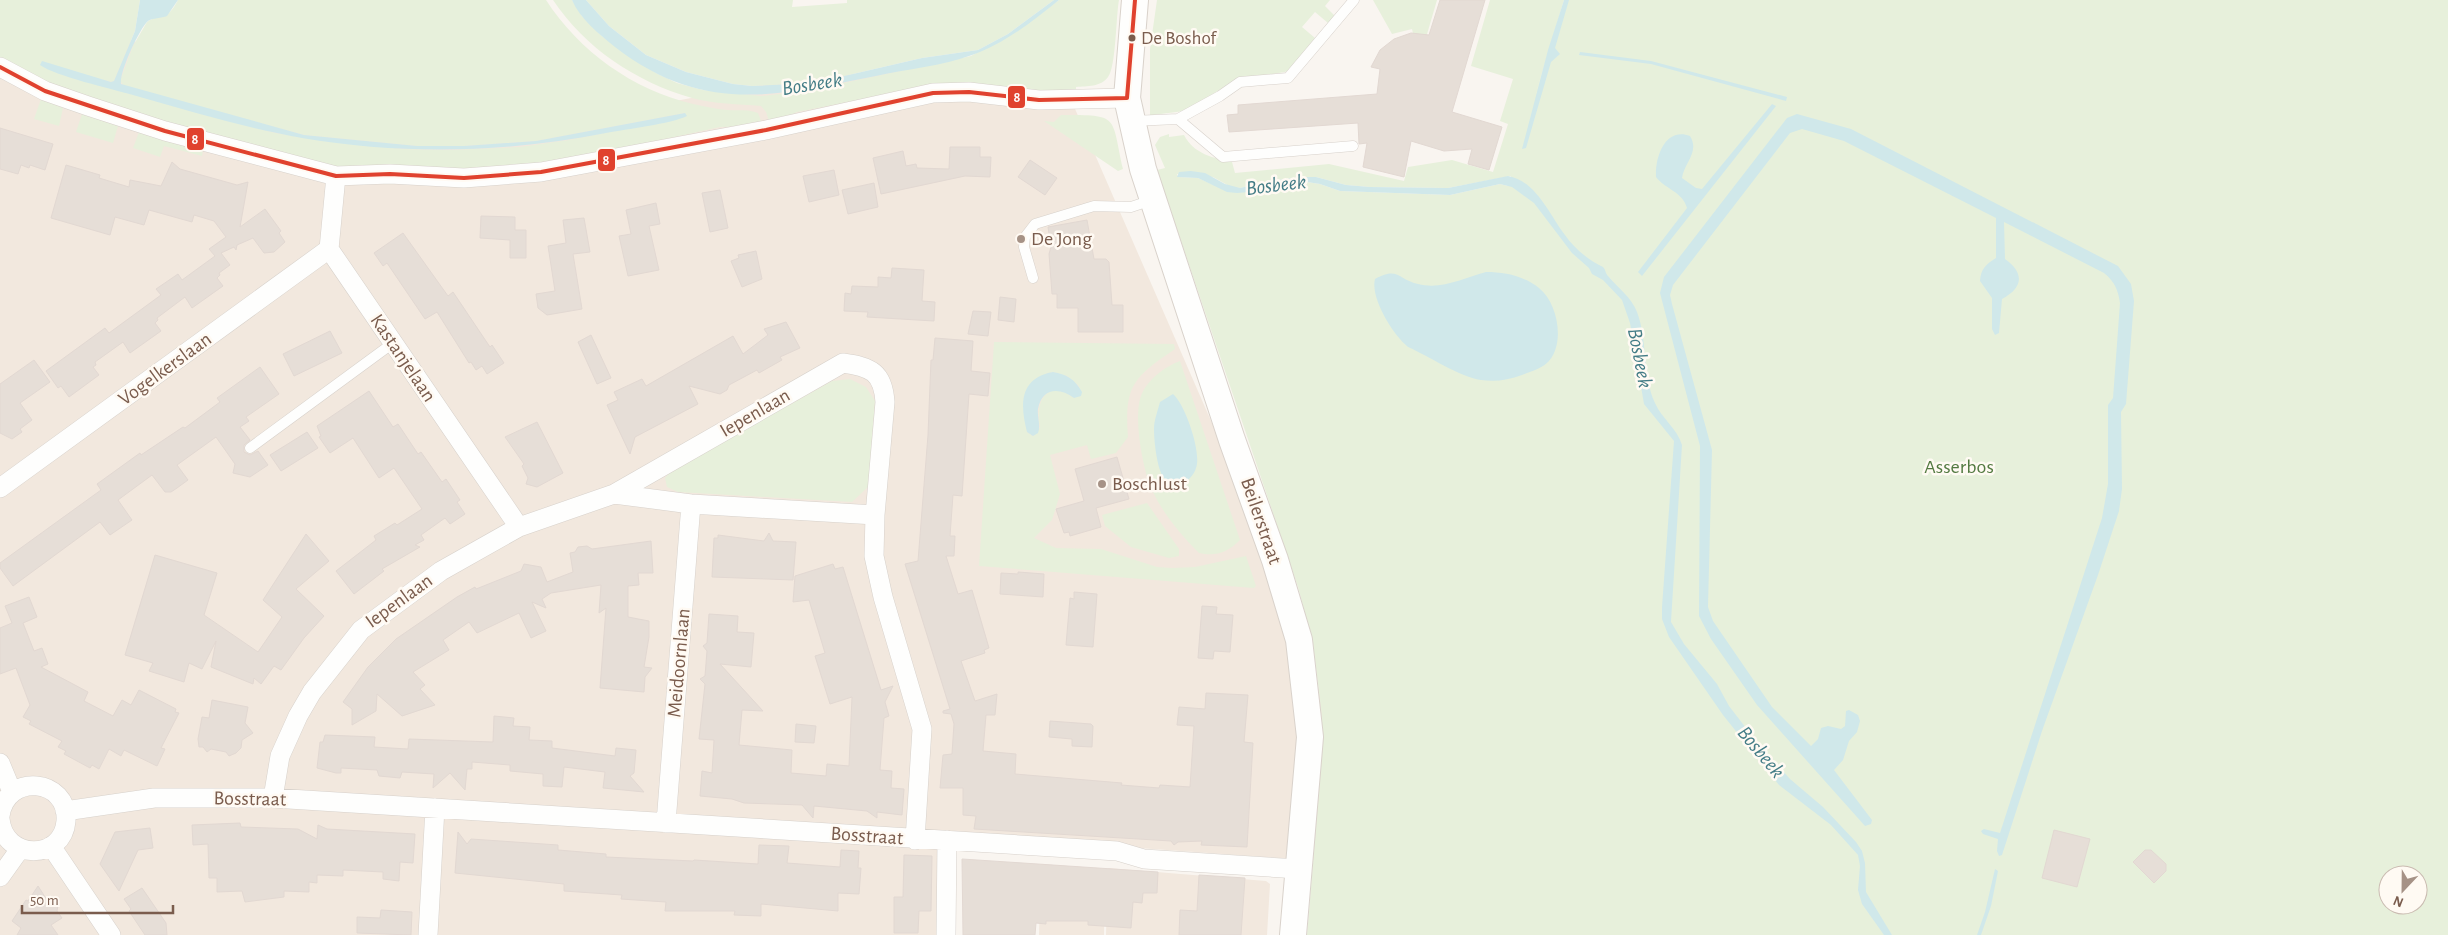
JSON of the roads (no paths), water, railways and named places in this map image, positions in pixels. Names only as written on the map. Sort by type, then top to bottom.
[{"type":"street","name":"Beilerstraat","points":[[1135,0],[1129,109],[1153,200],[1232,440],[1275,560],[1299,640],[1310,737],[1293,935]]},
{"type":"street","points":[[0,67],[45,91],[165,131],[336,176],[390,174],[464,178],[541,172],[766,130],[933,93],[969,92],[1129,109]]},
{"type":"street","points":[[329,249],[336,176]]},
{"type":"street","name":"Kastanjelaan","points":[[329,249],[519,527]]},
{"type":"street","name":"Vogelkerslaan","points":[[0,488],[329,249]]},
{"type":"street","name":"Iepenlaan","points":[[273,798],[280,756],[298,716],[312,692],[361,630],[441,571],[519,527],[614,494],[843,363],[862,366],[874,372],[884,384],[885,402],[875,515],[692,504],[614,494]]},
{"type":"street","name":"Meidoornlaan","points":[[666,823],[692,504]]},
{"type":"street","points":[[875,515],[874,556],[922,730],[915,840]]},
{"type":"street","points":[[0,764],[12,792]]},
{"type":"street","points":[[26,786],[40,786],[59,798],[65,811],[64,831],[51,846],[36,852],[20,848],[7,839],[0,825],[3,804],[12,792],[26,786]]},
{"type":"street","name":"Bosstraat","points":[[65,811],[154,798],[273,798],[915,840],[947,840],[1117,851],[1144,859],[1298,869]]},
{"type":"street","points":[[428,935],[435,808]]},
{"type":"street","points":[[946,935],[947,840]]},
{"type":"street","points":[[51,846],[111,935]]},
{"type":"street","points":[[0,877],[20,848]]},
{"type":"lane","points":[[1178,119],[1220,96],[1240,82],[1288,78],[1354,0]]},
{"type":"lane","points":[[1129,109],[1178,119],[1223,157],[1352,146]]},
{"type":"lane","points":[[1033,278],[1024,247],[1025,237],[1035,224],[1094,206],[1131,207],[1153,200]]},
{"type":"lane","points":[[250,448],[393,343]]},
{"type":"water","points":[[140,0],[178,0],[167,16],[150,20],[144,26],[126,61],[121,84],[304,135],[417,146],[464,146],[536,141],[685,113],[687,116],[648,126],[530,145],[454,149],[378,147],[302,138],[238,124],[84,82],[40,65],[42,61],[111,82],[114,81],[135,31]]},
{"type":"water","name":"Bosbeek","points":[[572,0],[586,0],[609,26],[646,55],[686,72],[733,84],[752,86],[814,83],[922,58],[978,50],[1008,34],[1054,0],[1059,0],[1007,38],[961,59],[805,89],[773,94],[741,95],[710,91],[679,83],[647,69],[596,31],[580,14]]},
{"type":"water","points":[[1564,0],[1569,0],[1555,48],[1560,54],[1551,62],[1526,148],[1522,149],[1548,50]]},
{"type":"water","points":[[1580,52],[1651,61],[1787,97],[1786,101],[1651,64],[1579,55]]},
{"type":"water","points":[[1772,104],[1776,106],[1642,276],[1638,272],[1687,208],[1678,194],[1656,177],[1657,161],[1663,146],[1674,136],[1681,134],[1690,136],[1693,147],[1682,178],[1696,188],[1702,189]]},
{"type":"water","points":[[1797,114],[1851,129],[2118,266],[2131,284],[2134,301],[2126,404],[2121,412],[2122,489],[2119,511],[2042,731],[2002,855],[1999,856],[1997,851],[1998,839],[1983,834],[1981,831],[1984,829],[2000,833],[2102,518],[2108,484],[2108,405],[2113,398],[2120,303],[2118,294],[2113,283],[2104,273],[2004,222],[2005,259],[2016,270],[2019,280],[2014,290],[2002,299],[1999,333],[1995,335],[1992,329],[1992,298],[1980,281],[1984,268],[1996,258],[1996,218],[1844,141],[1802,129],[1790,133],[1673,285],[1670,295],[1672,304],[1712,450],[1708,607],[1713,621],[1772,707],[1811,746],[1818,739],[1821,728],[1828,726],[1841,729],[1845,726],[1846,711],[1849,710],[1858,715],[1860,721],[1857,732],[1849,741],[1843,760],[1834,770],[1872,820],[1871,824],[1865,826],[1757,705],[1711,639],[1699,616],[1700,446],[1660,293],[1664,277],[1787,118]]},
{"type":"water","name":"Bosbeek","points":[[1179,172],[1205,173],[1225,184],[1240,188],[1270,181],[1316,177],[1346,185],[1370,187],[1448,188],[1508,176],[1518,179],[1534,191],[1569,240],[1582,253],[1605,269],[1607,275],[1635,307],[1643,335],[1646,370],[1651,392],[1658,409],[1677,434],[1682,445],[1671,622],[1684,644],[1717,684],[1729,706],[1756,741],[1790,779],[1823,807],[1856,842],[1862,851],[1865,863],[1866,892],[1892,935],[1884,935],[1862,904],[1858,890],[1860,866],[1858,855],[1831,825],[1779,785],[1723,715],[1669,637],[1662,619],[1662,607],[1674,441],[1644,404],[1630,323],[1622,300],[1603,280],[1592,274],[1589,268],[1572,253],[1534,203],[1512,187],[1500,184],[1450,195],[1340,191],[1307,182],[1269,186],[1250,192],[1237,193],[1227,192],[1198,178],[1177,177]]},
{"type":"water","points":[[1486,272],[1507,274],[1527,280],[1539,288],[1551,303],[1557,323],[1557,344],[1549,361],[1536,370],[1512,378],[1492,381],[1472,378],[1454,371],[1408,347],[1402,341],[1384,316],[1374,287],[1375,279],[1389,274],[1398,275],[1418,284],[1436,286]]},
{"type":"water","points":[[1053,372],[1073,380],[1082,392],[1081,396],[1074,398],[1057,391],[1047,393],[1040,402],[1038,409],[1039,430],[1033,436],[1027,432],[1023,412],[1025,394],[1034,380],[1042,375]]},
{"type":"water","points":[[1173,394],[1183,408],[1197,452],[1195,470],[1184,484],[1171,483],[1165,479],[1160,470],[1155,448],[1154,426],[1160,402]]},
{"type":"water","points":[[1995,869],[1998,871],[1991,906],[1981,935],[1977,935],[1985,912]]},
{"type":"place","name":"De Boshof","points":[[1132,38]]},
{"type":"place","name":"De Jong","points":[[1021,239]]},
{"type":"place","name":"Boschlust","points":[[1102,484]]},
{"type":"park label","name":"Asserbos","points":[[1959,467]]}]
